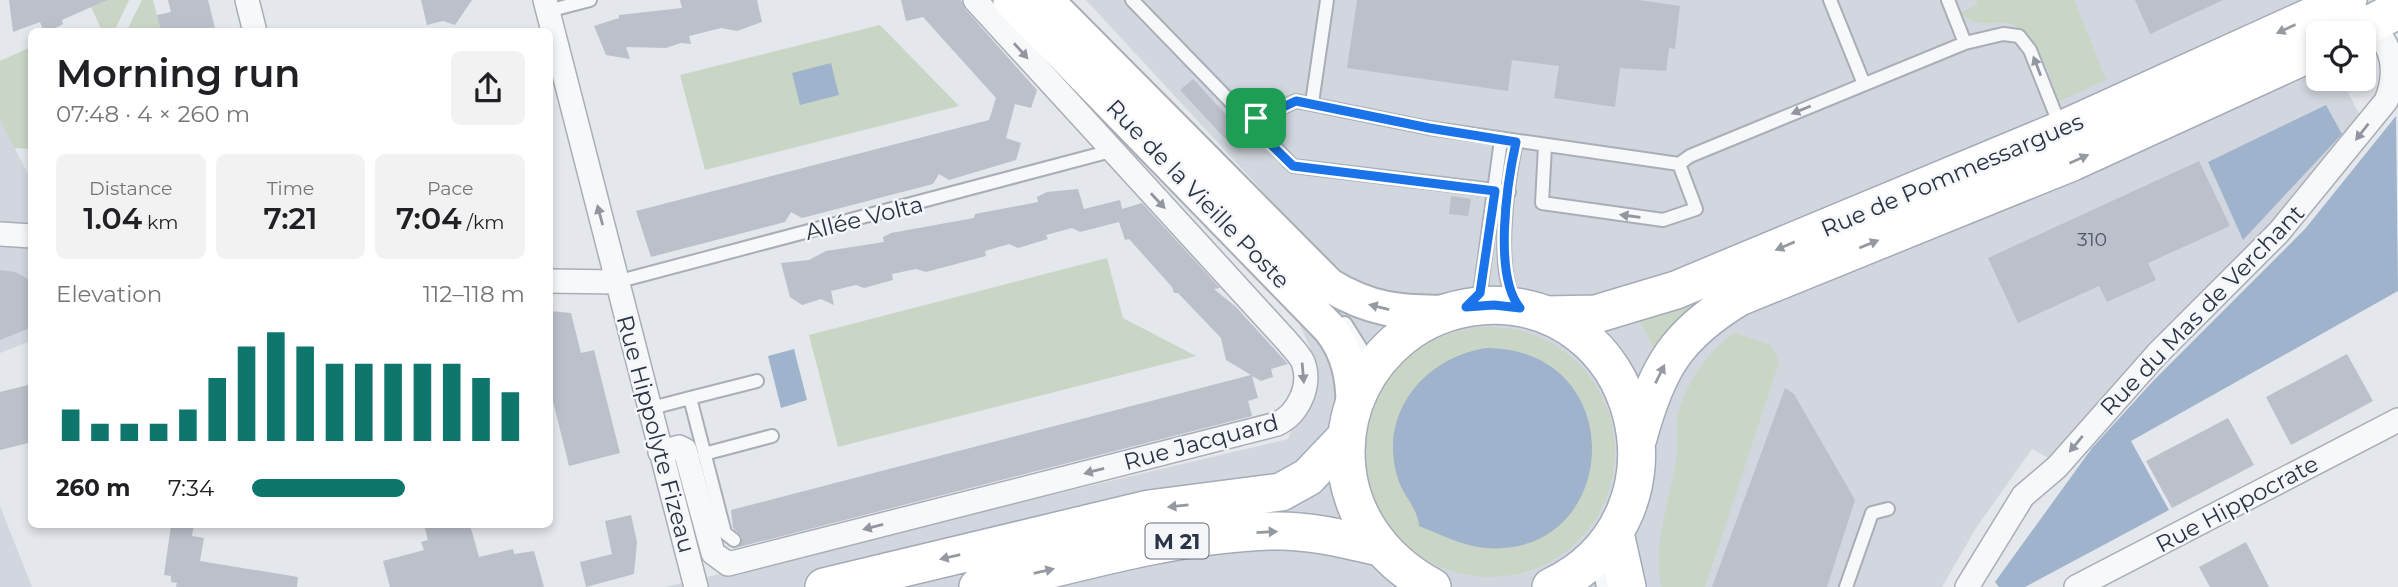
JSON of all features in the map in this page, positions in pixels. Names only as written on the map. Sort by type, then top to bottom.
[{"type":"main road","name":"Rue de la Vieille Poste","points":[[1010,0],[1340,342],[1353,378],[1356,405]]},
{"type":"main road","name":"Rue de la Vieille Poste","points":[[1046,0],[1314,272],[1353,299],[1402,313],[1457,310]]},
{"type":"main road","name":"Rue de Pommessargues","points":[[1457,310],[1494,305],[1533,311],[1596,314],[1646,301],[2061,130],[2367,17]]},
{"type":"main road","name":"Rue de Pommessargues","points":[[1638,438],[1648,401],[1663,366],[1705,317],[1739,297],[2072,162],[2306,55]]},
{"type":"main road","points":[[1423,584],[1379,547],[1363,522],[1351,495],[1346,466],[1356,405],[1390,346],[1408,332],[1457,310]]},
{"type":"main road","points":[[1533,311],[1581,335],[1609,364],[1629,399],[1638,438],[1638,471],[1633,493],[1605,558],[1551,587]]},
{"type":"main road","name":"M 21","points":[[824,587],[1149,509],[1281,492],[1308,477],[1356,405]]},
{"type":"main road","name":"M 21","points":[[978,587],[1190,538],[1275,531],[1325,534],[1379,547]]},
{"type":"main road","points":[[1605,558],[1627,587]]},
{"type":"street","points":[[247,0],[255,28]]},
{"type":"street","name":"Rue Jacquard","points":[[660,452],[679,447],[685,450],[713,553],[728,564],[1277,424],[1290,418],[1303,394],[1303,362],[1286,340],[975,0]]},
{"type":"street","name":"Rue Hippolyte Fizeau","points":[[546,5],[552,28]]},
{"type":"street","name":"Rue du Mas de Verchant","points":[[1967,587],[2023,496],[2057,467],[2157,354],[2279,232],[2386,101],[2392,90],[2394,65],[2386,40],[2367,17]]},
{"type":"street","name":"Rue Hippolyte Fizeau","points":[[553,33],[696,587]]},
{"type":"street","points":[[0,233],[28,236]]},
{"type":"street","points":[[553,281],[616,282]]},
{"type":"street","name":"Rue Hippocrate","points":[[2076,587],[2398,420]]},
{"type":"lane","points":[[546,5],[590,0]]},
{"type":"lane","points":[[1031,0],[1215,192],[1261,216]]},
{"type":"lane","points":[[1132,0],[1293,166],[1509,192]]},
{"type":"lane","points":[[1312,103],[1327,0]]},
{"type":"lane","points":[[1830,0],[1864,84]]},
{"type":"lane","points":[[1948,0],[1965,43]]},
{"type":"lane","points":[[1249,123],[1293,101],[1501,140],[1679,164],[1690,156],[1965,43],[2003,34],[2019,36],[2024,41],[2061,130]]},
{"type":"lane","points":[[1457,310],[1480,293],[1501,140]]},
{"type":"lane","points":[[1516,142],[1509,192],[1507,281],[1513,299],[1533,311]]},
{"type":"lane","points":[[1545,146],[1542,203],[1663,220],[1696,209],[1679,164]]},
{"type":"lane","name":"Allée Volta","points":[[616,282],[1111,151]]},
{"type":"lane","points":[[1223,219],[1276,255],[1301,279]]},
{"type":"lane","points":[[1339,315],[1362,350],[1356,405]]},
{"type":"lane","points":[[648,408],[757,380]]},
{"type":"lane","points":[[690,398],[725,533],[734,540]]},
{"type":"lane","points":[[704,454],[772,436]]},
{"type":"lane","points":[[1846,587],[1872,513],[1888,509]]},
{"type":"shaded area","points":[[1086,0],[2371,0],[2363,21],[2306,21],[2306,91],[2347,91],[2363,121],[2301,195],[2052,460],[2032,449],[1976,528],[1942,587],[665,587],[1288,439],[1318,365],[1285,292],[1293,224]]},
{"type":"shaded area","points":[[0,119],[28,174],[28,342],[0,353]]},
{"type":"shaded area","points":[[0,506],[32,587],[0,587]]},
{"type":"green space","points":[[129,0],[116,28],[101,28],[89,2]]},
{"type":"green space","points":[[142,0],[153,0],[160,28],[128,28]]},
{"type":"green space","points":[[1976,0],[2074,0],[2106,80],[2059,101],[2046,66],[2034,42],[2026,33],[2016,26],[1977,22],[1960,13],[1978,4]]},
{"type":"green space","points":[[880,25],[959,106],[705,170],[680,75]]},
{"type":"green space","points":[[28,48],[28,149],[14,148],[0,119],[0,61]]},
{"type":"green space","points":[[1107,258],[1123,318],[1196,356],[838,447],[809,335]]},
{"type":"green space","points":[[1710,295],[1657,351],[1654,349],[1639,319]]},
{"type":"green space","points":[[1478,327],[1502,327],[1549,341],[1579,363],[1606,404],[1613,428],[1613,476],[1606,500],[1579,541],[1538,568],[1502,577],[1478,577],[1431,563],[1410,549],[1393,532],[1379,511],[1370,488],[1365,464],[1365,440],[1379,393],[1393,372],[1410,355],[1431,341],[1454,332]]},
{"type":"green space","points":[[1735,333],[1771,345],[1779,362],[1705,587],[1662,587],[1659,573],[1660,539],[1675,468],[1679,410],[1701,367],[1725,340]]},
{"type":"water","points":[[831,63],[839,95],[800,105],[792,73]]},
{"type":"water","points":[[2326,105],[2342,134],[2243,240],[2208,162]]},
{"type":"water","points":[[2396,116],[2398,291],[2131,441],[2169,510],[2025,587],[1999,587],[1995,582],[2092,448],[2154,380],[2305,229]]},
{"type":"water","points":[[1486,348],[1534,357],[1567,381],[1586,414],[1592,452],[1584,490],[1564,521],[1530,543],[1485,548],[1460,542],[1419,526],[1416,514],[1399,482],[1394,458],[1394,435],[1410,394],[1424,378],[1442,364],[1463,354]]},
{"type":"water","points":[[794,349],[807,400],[781,408],[768,356]]},
{"type":"building","points":[[9,0],[107,0],[62,20],[63,24],[56,28],[42,28],[40,22],[13,32]]},
{"type":"building","points":[[168,0],[208,0],[215,28],[160,28],[157,15],[171,12]]},
{"type":"building","points":[[421,0],[472,0],[455,25],[443,21],[427,25]]},
{"type":"building","points":[[680,0],[757,0],[762,22],[737,31],[721,28],[689,36],[691,44],[681,43],[666,48],[626,47],[630,59],[606,55],[594,26],[619,18],[619,15],[682,8]]},
{"type":"building","points":[[901,0],[961,0],[965,9],[1037,90],[1031,108],[1015,104],[1006,138],[1021,143],[1016,160],[949,180],[939,174],[933,184],[802,218],[791,212],[785,222],[651,257],[636,211],[989,120],[996,98],[923,17],[906,21]]},
{"type":"building","points":[[1357,0],[1639,0],[1680,6],[1675,49],[1669,48],[1666,71],[1620,68],[1615,107],[1554,98],[1559,66],[1512,60],[1508,91],[1347,68]]},
{"type":"building","points":[[2135,0],[2223,0],[2150,34]]},
{"type":"building","points":[[1193,79],[1245,135],[1232,146],[1180,90]]},
{"type":"building","points":[[2199,161],[2230,226],[2148,263],[2156,280],[2107,302],[2099,286],[2018,323],[1988,258]]},
{"type":"building","points":[[1078,189],[1084,209],[1120,200],[1122,209],[1142,203],[1220,288],[1214,289],[1236,307],[1288,364],[1271,369],[1273,377],[1261,381],[1252,376],[1258,398],[1248,401],[1252,416],[739,547],[742,537],[733,528],[731,510],[1251,375],[1226,360],[1221,338],[1178,293],[1174,293],[1172,287],[1129,239],[1125,240],[1119,222],[1080,232],[1072,228],[1046,235],[1048,239],[1018,248],[1009,244],[985,251],[986,256],[926,272],[916,269],[892,274],[893,280],[864,288],[856,285],[831,291],[834,305],[821,299],[802,305],[790,297],[781,263],[809,260],[826,251],[884,242],[883,237],[891,233],[974,218],[975,214],[1038,202],[1037,197],[1047,192]]},
{"type":"building","points":[[1451,196],[1471,199],[1468,216],[1449,214]]},
{"type":"building","points":[[0,270],[15,272],[28,279],[28,329],[0,340]]},
{"type":"building","points":[[553,311],[571,313],[581,353],[594,350],[620,453],[569,466],[553,401]]},
{"type":"building","points":[[2347,354],[2373,401],[2291,445],[2266,397]]},
{"type":"building","points":[[28,385],[28,443],[0,450],[0,392]]},
{"type":"building","points":[[1785,388],[1794,394],[1855,500],[1827,587],[1712,587]]},
{"type":"building","points":[[2228,418],[2254,465],[2172,508],[2146,461]]},
{"type":"building","points":[[631,515],[637,542],[634,574],[586,587],[580,562],[612,554],[605,521]]},
{"type":"building","points":[[171,528],[193,528],[192,536],[204,538],[200,561],[298,577],[297,587],[176,587],[177,583],[171,582],[171,576],[164,575]]},
{"type":"building","points":[[425,528],[471,528],[479,557],[513,549],[514,554],[534,551],[544,587],[390,587],[383,561],[424,550],[421,542],[428,540]]},
{"type":"building","points":[[2246,542],[2269,587],[2210,587],[2199,567]]},
{"type":"route","points":[[1296,101],[1429,128],[1516,142],[1506,222],[1507,281],[1513,299],[1520,308],[1494,305],[1466,307],[1480,293],[1495,191],[1293,166],[1249,123],[1256,118],[1296,101]]}]
